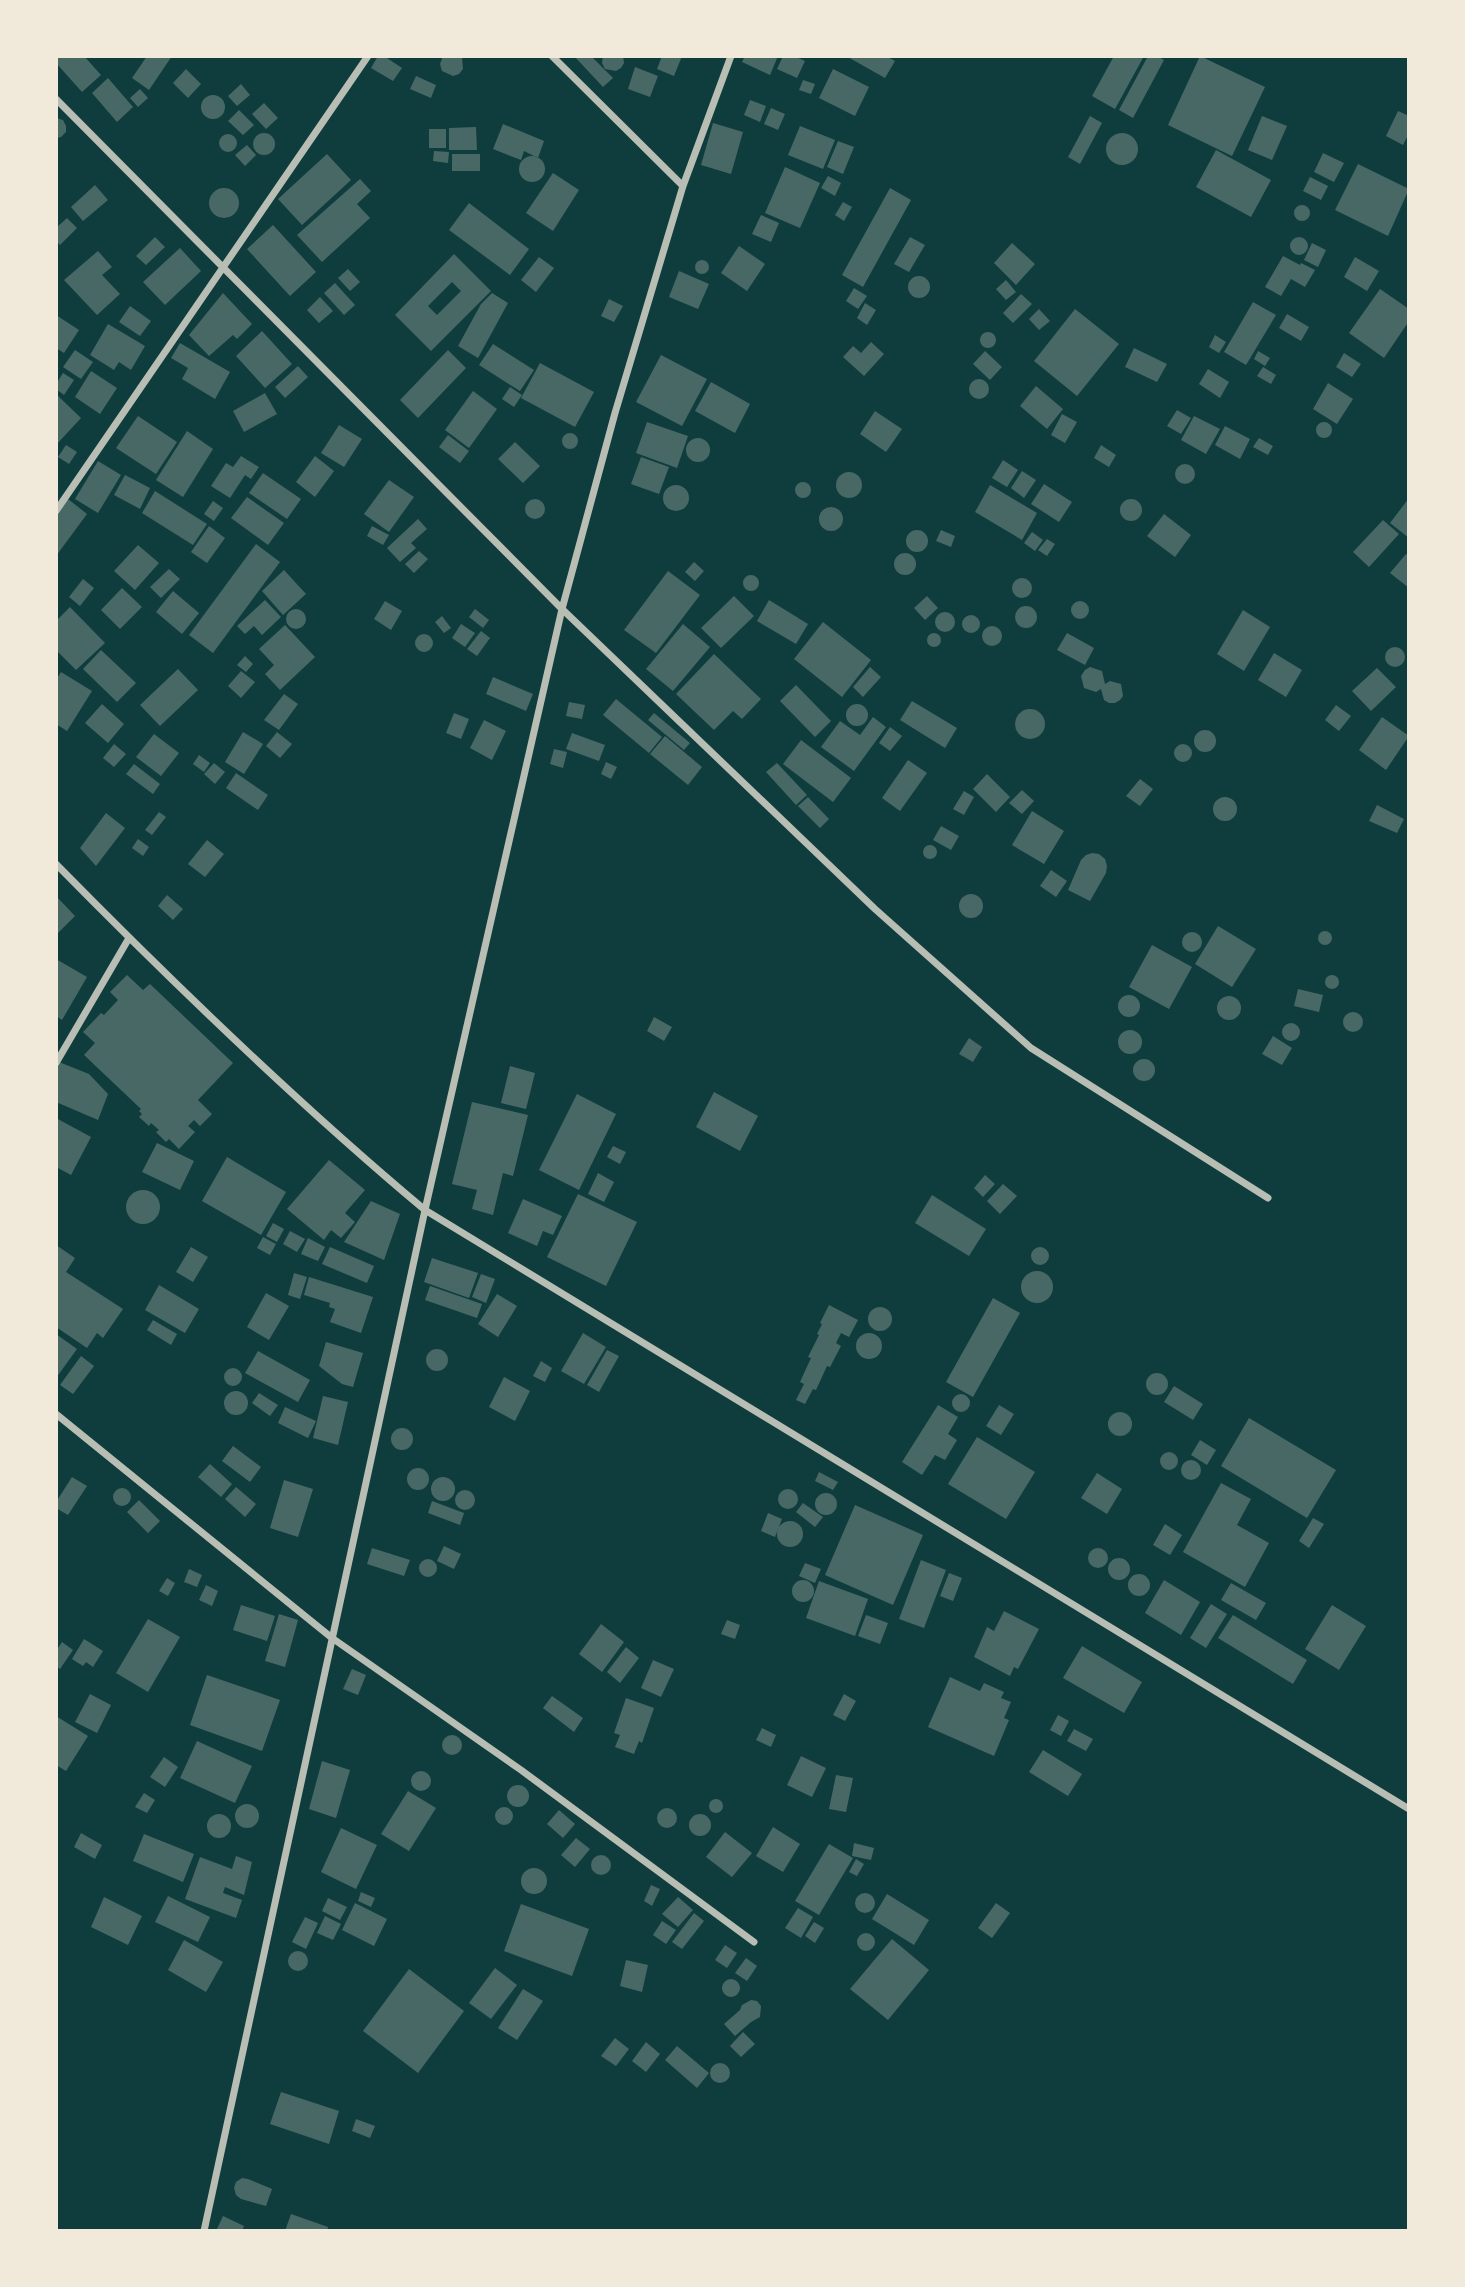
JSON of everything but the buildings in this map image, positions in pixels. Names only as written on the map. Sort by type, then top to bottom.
[{"type":"street","points":[[56,511],[368,56]]},
{"type":"street","points":[[552,56],[683,186]]},
{"type":"street","points":[[204,2231],[425,1210],[562,610],[615,413],[683,186],[730,56]]},
{"type":"street","points":[[56,99],[562,610],[875,909],[1031,1048],[1268,1198]]},
{"type":"street","points":[[56,864],[129,938],[341,1140],[425,1210],[1409,1809]]},
{"type":"street","points":[[56,1063],[129,938]]},
{"type":"street","points":[[56,1414],[332,1638],[522,1770],[754,1942]]}]
